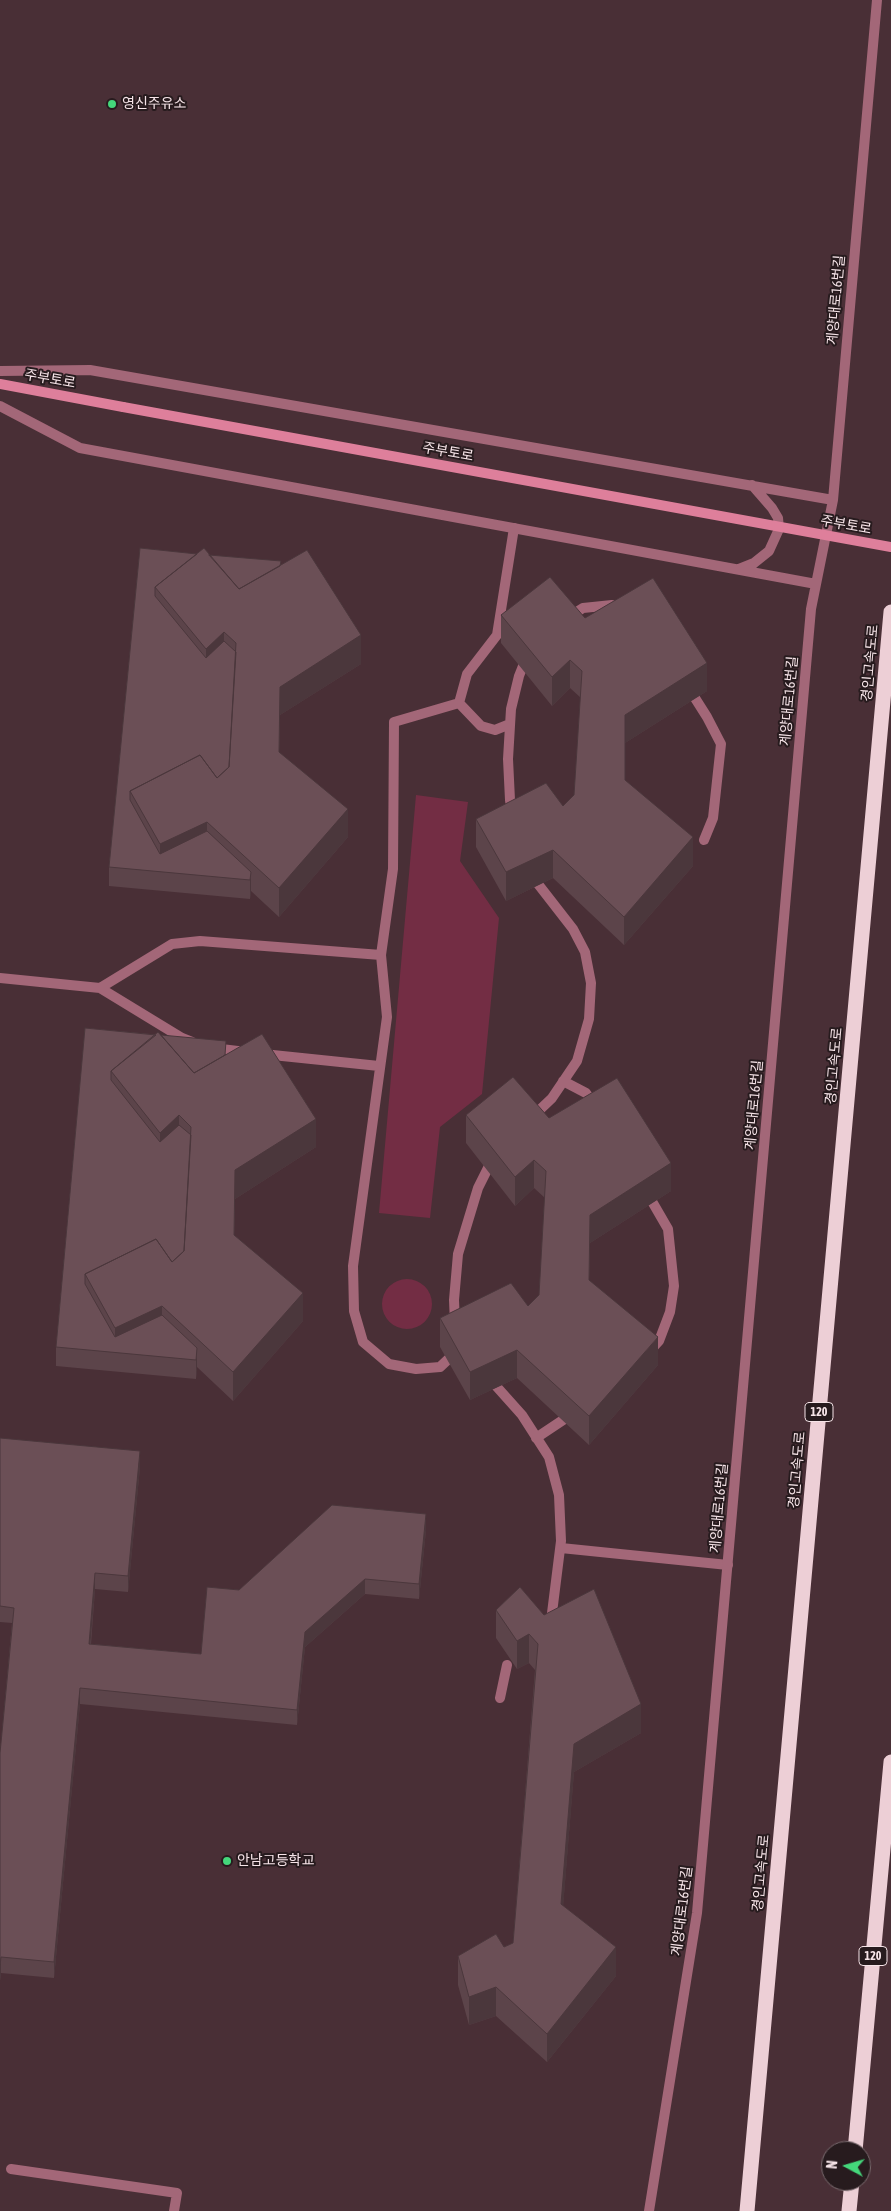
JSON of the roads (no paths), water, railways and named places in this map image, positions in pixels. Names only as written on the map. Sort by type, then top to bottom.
[{"type":"highway","name":"경인고속도로","points":[[747,2211],[891,612]]},
{"type":"highway","name":"120","points":[[856,2141],[891,1762]]},
{"type":"highway","points":[[849,2211],[851,2191]]},
{"type":"main road","name":"주부토로","points":[[0,384],[891,547]]},
{"type":"street","name":"계양대로16번길","points":[[649,2211],[697,1913],[810,609],[833,500],[876,0]]},
{"type":"street","points":[[0,371],[90,370],[833,500]]},
{"type":"street","points":[[0,406],[80,448],[816,584]]},
{"type":"street","points":[[738,569],[754,563],[769,552],[779,529],[778,518],[772,508],[752,486]]},
{"type":"street","points":[[459,702],[467,674],[501,637],[514,528]]},
{"type":"street","points":[[558,623],[583,608],[612,605],[628,610]]},
{"type":"street","points":[[514,826],[510,800],[508,759],[511,709],[519,676],[530,649],[522,646]]},
{"type":"street","points":[[680,676],[707,717],[721,744],[713,818],[704,840]]},
{"type":"street","points":[[459,702],[481,726],[495,730],[510,724]]},
{"type":"street","points":[[459,702],[394,722],[393,869],[381,955],[386,1018],[353,1266],[354,1311],[363,1342],[388,1364],[416,1369],[440,1367],[457,1352],[454,1300],[458,1254],[478,1188],[498,1148]]},
{"type":"street","points":[[525,1123],[552,1098],[577,1061],[589,1019],[591,983],[585,952],[573,929],[528,868]]},
{"type":"street","points":[[100,988],[172,944],[200,941],[381,955]]},
{"type":"street","points":[[0,978],[100,988],[182,1038],[209,1048],[379,1066]]},
{"type":"street","points":[[563,1081],[586,1093],[600,1114]]},
{"type":"street","points":[[639,1178],[668,1229],[674,1286],[670,1312],[659,1341],[639,1363]]},
{"type":"street","points":[[484,1372],[522,1415],[549,1457],[559,1495],[561,1548],[552,1613]]},
{"type":"street","points":[[536,1438],[576,1410]]},
{"type":"street","points":[[561,1548],[728,1564]]},
{"type":"street","points":[[500,1698],[507,1665]]},
{"type":"street","points":[[11,2169],[177,2193],[174,2211]]},
{"type":"place","name":"영신주유소","points":[[112,104]]},
{"type":"place","name":"안남고등학교","points":[[227,1861]]}]
